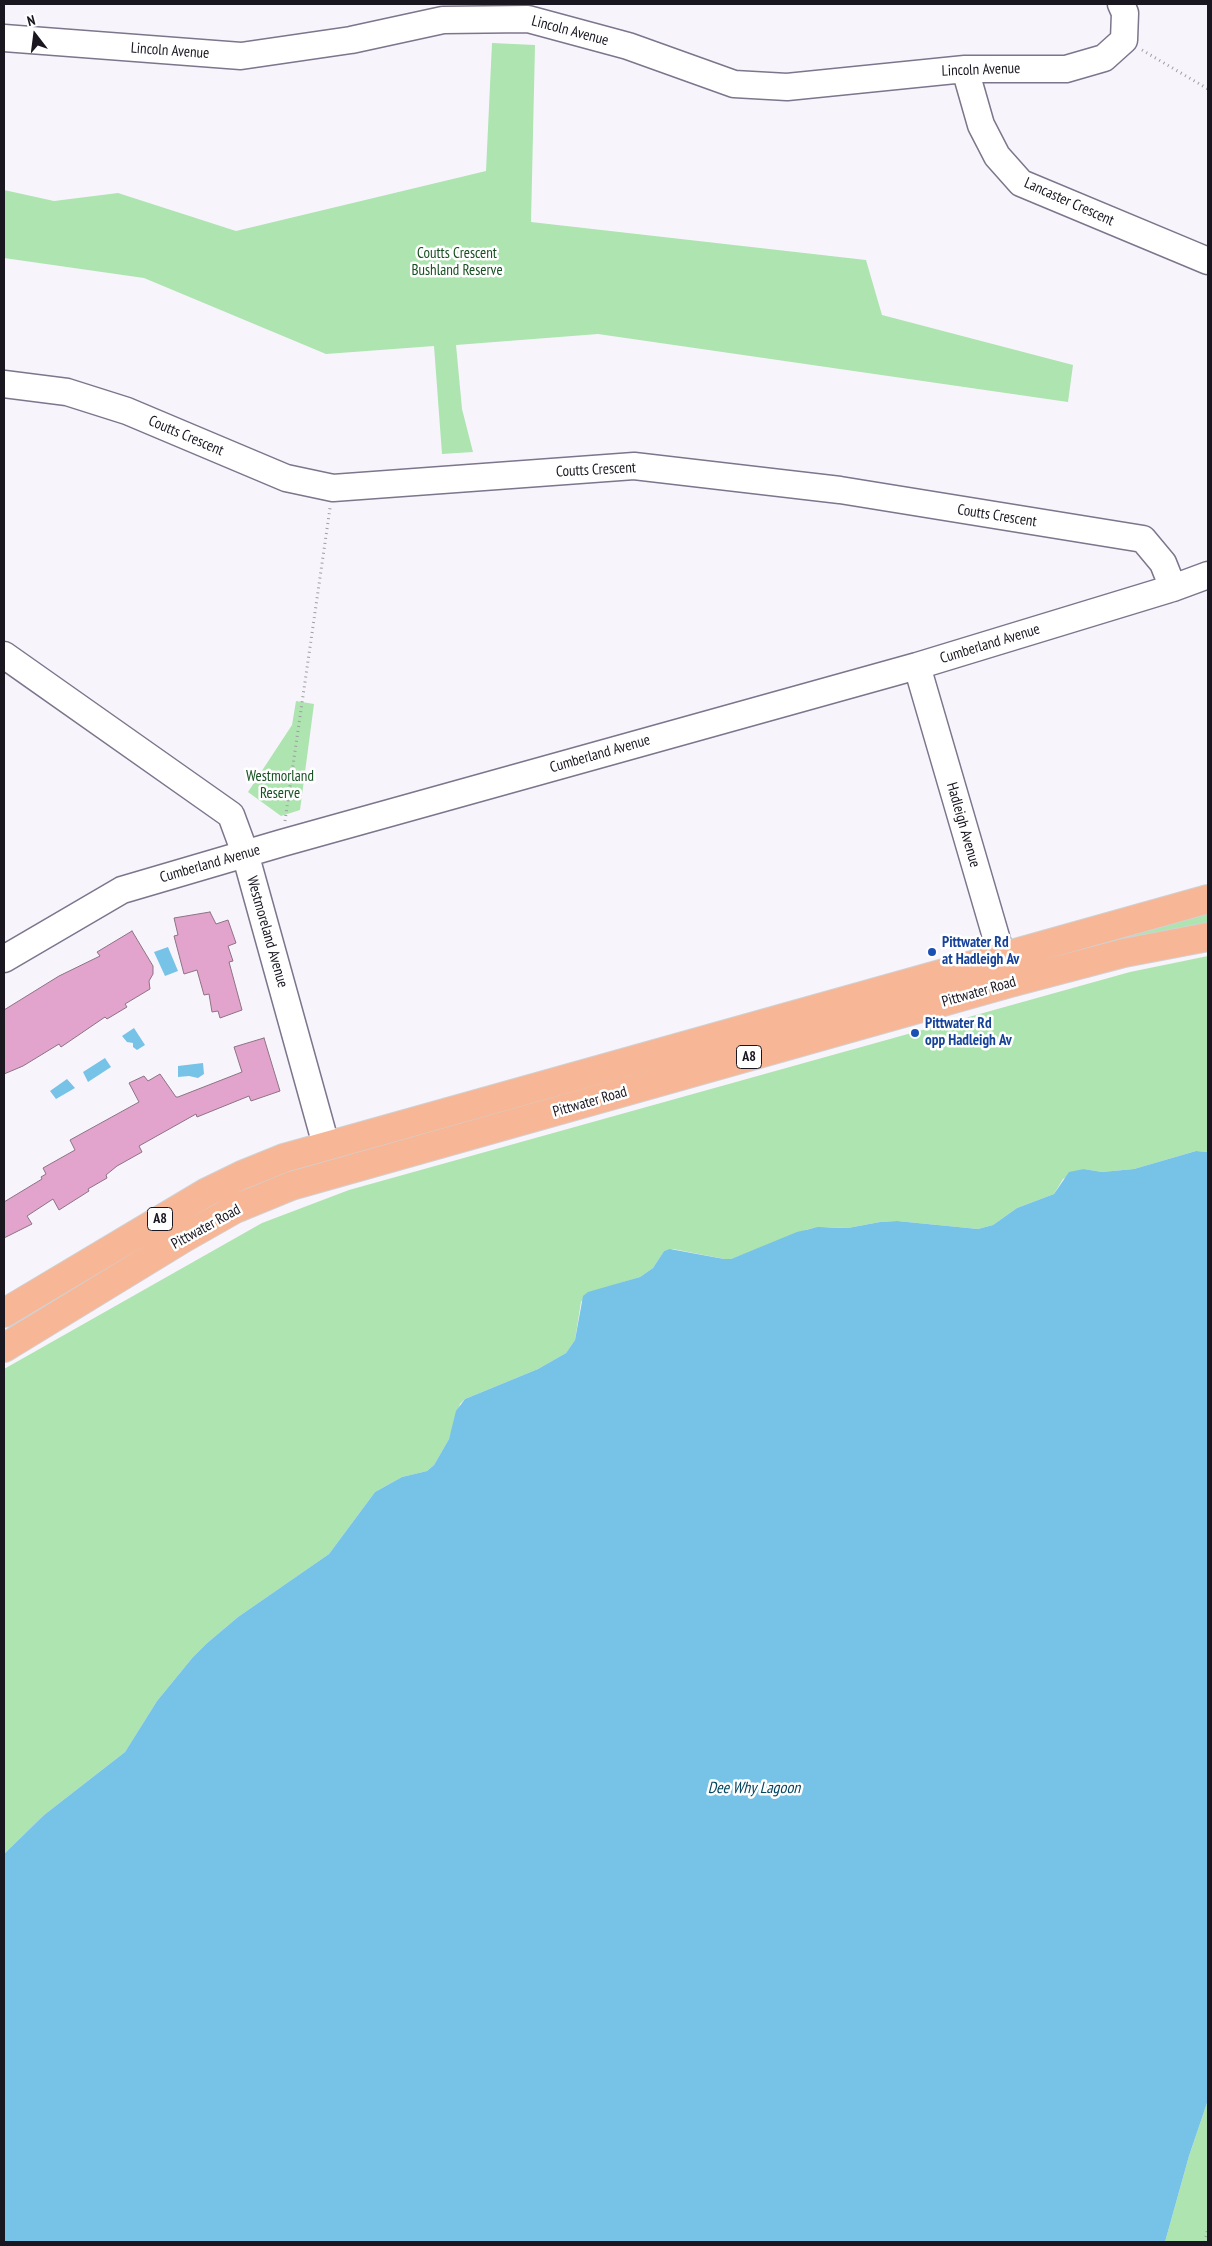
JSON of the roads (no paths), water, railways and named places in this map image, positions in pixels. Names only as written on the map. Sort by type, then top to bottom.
[{"type":"highway","name":"Pittwater Road","points":[[4,1314],[207,1192],[251,1171],[326,1145],[1208,899]]},
{"type":"highway","name":"Pittwater Road","points":[[4,1348],[193,1233],[236,1209],[291,1186],[1124,953],[1208,937]]},
{"type":"street","name":"Lincoln Avenue","points":[[4,38],[241,56],[351,40],[443,20],[528,19],[628,46],[734,84],[787,87],[966,69],[1066,69],[1104,58],[1124,40],[1125,13],[1121,4]]},
{"type":"street","name":"Lancaster Crescent","points":[[966,69],[982,126],[997,156],[1022,183],[1208,261]]},
{"type":"street","name":"Coutts Crescent","points":[[4,384],[67,392],[127,411],[286,478],[333,488],[634,466],[820,488],[1143,539],[1164,563],[1173,588]]},
{"type":"street","name":"Cumberland Avenue","points":[[4,959],[122,890],[282,842],[917,666],[1173,588],[1208,575]]},
{"type":"street","name":"Westmoreland Avenue","points":[[4,655],[231,815],[245,853],[326,1145]]},
{"type":"street","name":"Hadleigh Avenue","points":[[917,666],[1010,984]]},
{"type":"water","points":[[168,947],[178,971],[165,976],[154,952]]},
{"type":"water","points":[[134,1028],[145,1045],[137,1050],[133,1047],[133,1043],[127,1042],[122,1036]]},
{"type":"water","points":[[105,1058],[111,1067],[88,1082],[83,1072]]},
{"type":"water","points":[[203,1063],[204,1074],[198,1078],[189,1076],[178,1077],[178,1066]]},
{"type":"water","points":[[67,1079],[75,1088],[56,1099],[50,1091]]},
{"type":"water","name":"Dee Why Lagoon","points":[[1196,1151],[1208,1152],[1208,2100],[1189,2156],[1165,2242],[4,2242],[4,1854],[44,1815],[125,1752],[157,1701],[206,1644],[238,1617],[329,1554],[375,1492],[402,1477],[427,1471],[434,1465],[449,1439],[456,1411],[465,1399],[538,1369],[566,1353],[575,1340],[583,1296],[588,1292],[640,1277],[653,1268],[664,1251],[670,1249],[731,1259],[797,1232],[818,1227],[848,1228],[880,1222],[897,1221],[978,1229],[993,1225],[1017,1208],[1054,1194],[1069,1172],[1084,1169],[1102,1172],[1134,1169]]},
{"type":"place","name":"Pittwater Rd at Hadleigh Av","points":[[932,952]]},
{"type":"place","name":"Pittwater Rd opp Hadleigh Av","points":[[915,1033]]},
{"type":"park label","name":"Coutts Crescent Bushland Reserve","points":[[457,262]]},
{"type":"park label","name":"Westmorland Reserve","points":[[280,786]]}]
